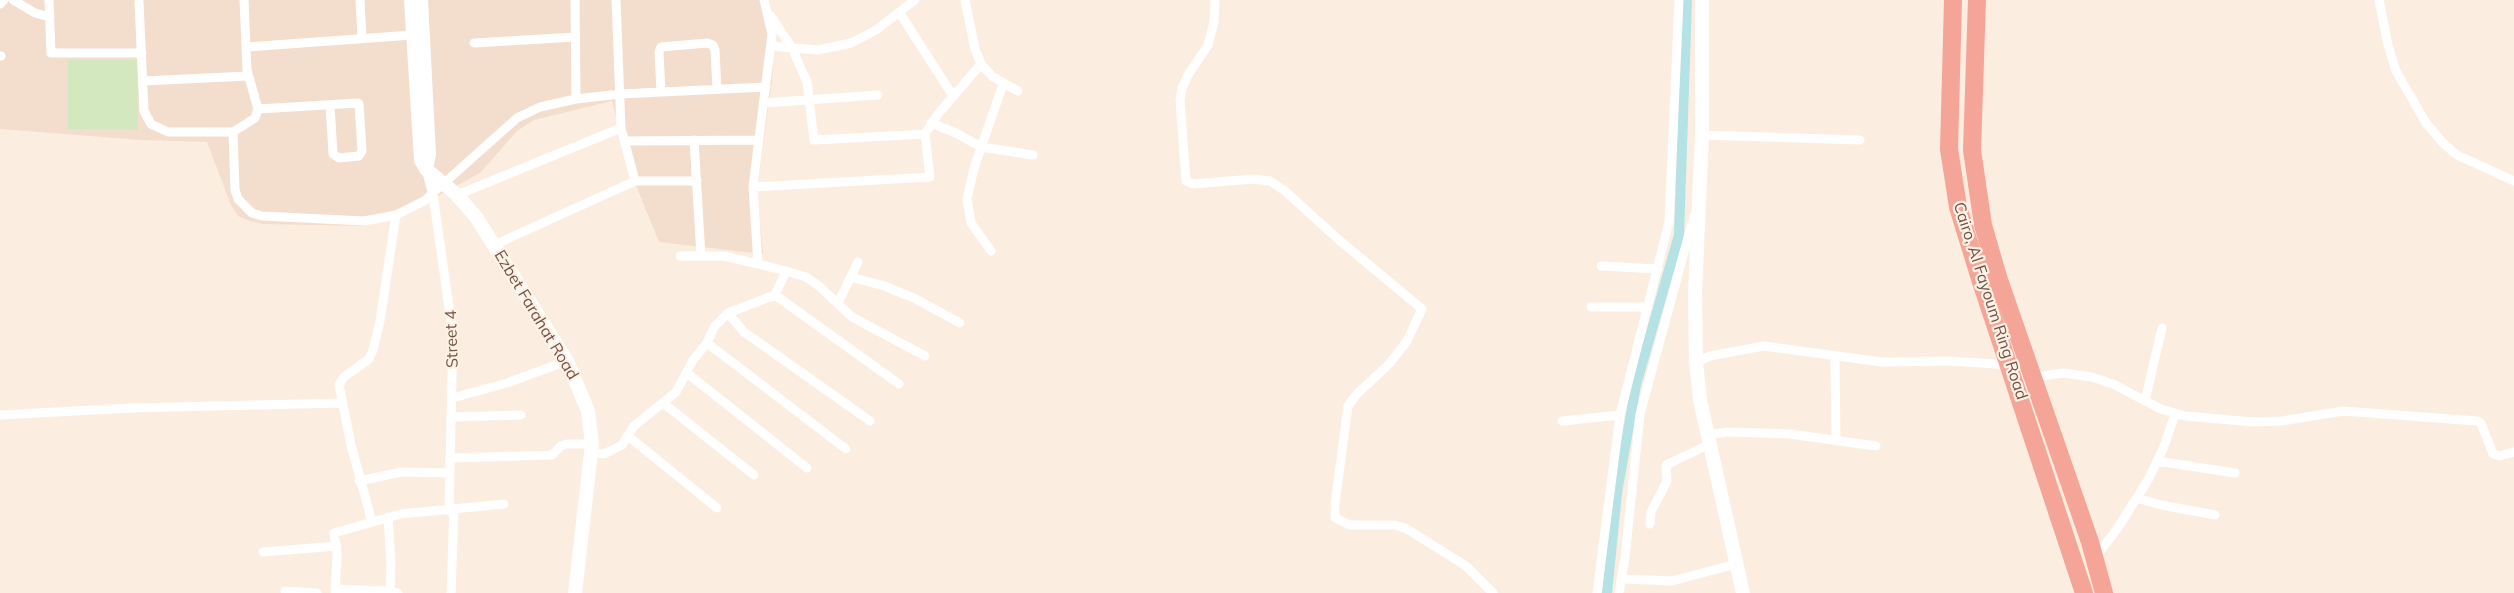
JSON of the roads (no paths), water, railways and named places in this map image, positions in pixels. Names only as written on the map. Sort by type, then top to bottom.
[{"type":"highway","name":"Cairo, Al Fayoum Ring Road","points":[[1953,0],[1948,117],[1949,149],[1954,184],[1964,229],[2084,593]]},
{"type":"highway","name":"Cairo, Al Fayoum Ring Road","points":[[1977,0],[1972,117],[1975,180],[1990,252],[2095,558],[2104,593]]},
{"type":"highway","points":[[2019,394],[2036,383]]},
{"type":"highway","points":[[2039,455],[2058,449]]},
{"type":"street","points":[[0,4],[4,0]]},
{"type":"street","points":[[13,0],[35,13],[50,17]]},
{"type":"street","points":[[49,0],[51,53],[142,53]]},
{"type":"street","points":[[140,2],[146,118],[156,128],[168,132],[233,132],[255,118],[258,109],[248,76],[244,0]]},
{"type":"street","points":[[360,0],[362,39]]},
{"type":"street","points":[[411,0],[419,154],[426,169]]},
{"type":"street","points":[[421,0],[429,154],[426,169]]},
{"type":"street","points":[[575,0],[576,99]]},
{"type":"street","points":[[616,0],[621,128],[635,181]]},
{"type":"street","points":[[758,264],[753,187],[772,34],[764,0]]},
{"type":"street","points":[[771,46],[818,50],[851,43],[876,30],[915,0]]},
{"type":"street","points":[[965,0],[975,49],[981,64],[987,72],[1018,91]]},
{"type":"street","points":[[1215,0],[1214,22],[1208,45],[1203,56],[1188,75],[1180,100],[1186,181],[1193,184],[1257,179],[1270,181],[1285,191],[1339,240],[1422,309],[1407,341],[1390,363],[1356,395],[1348,406],[1335,518],[1350,525],[1395,525],[1407,529],[1466,566],[1493,593]]},
{"type":"street","points":[[1597,593],[1620,415],[1658,269],[1671,206],[1673,107],[1679,0]]},
{"type":"street","points":[[1701,0],[1702,135],[1695,292],[1696,362],[1700,400],[1743,593]]},
{"type":"street","points":[[2379,0],[2388,45],[2396,70],[2426,123],[2457,155],[2514,181]]},
{"type":"street","points":[[767,10],[792,48],[807,82],[814,140],[925,134]]},
{"type":"street","points":[[900,12],[953,96]]},
{"type":"street","points":[[247,47],[412,35]]},
{"type":"street","points":[[474,43],[575,37]]},
{"type":"street","points":[[661,92],[659,52],[661,47],[707,43],[715,50],[717,89]]},
{"type":"street","points":[[753,187],[930,177],[925,134],[931,123],[981,64]]},
{"type":"street","points":[[143,81],[248,76]]},
{"type":"street","points":[[991,251],[976,232],[968,208],[970,182],[1004,84]]},
{"type":"street","points":[[233,132],[235,190],[238,199],[252,213],[262,216],[364,221],[396,215],[433,195],[517,118],[540,107],[576,99],[620,94],[766,87]]},
{"type":"street","points":[[764,103],[878,95]]},
{"type":"street","points":[[258,109],[330,105],[359,104],[362,151],[359,156],[337,158],[333,154],[330,105]]},
{"type":"street","points":[[931,123],[956,133],[981,147],[1032,155]]},
{"type":"street","points":[[457,195],[621,128]]},
{"type":"street","points":[[1702,135],[1860,140]]},
{"type":"street","points":[[694,140],[701,256]]},
{"type":"street","points":[[625,141],[759,140]]},
{"type":"street","name":"Ezbet Farahat Road","points":[[426,169],[457,195],[476,217],[567,361],[588,411],[592,449],[575,593]]},
{"type":"street","name":"Street 4","points":[[426,169],[433,195],[451,304],[454,358],[450,458],[452,593]]},
{"type":"street","points":[[494,245],[635,181],[697,181]]},
{"type":"street","points":[[1619,593],[1640,414],[1699,199]]},
{"type":"street","points":[[372,522],[359,481],[339,385],[344,377],[369,359],[376,341],[396,215]]},
{"type":"street","points":[[680,256],[724,256],[806,278],[819,286],[852,317],[926,356]]},
{"type":"street","points":[[838,303],[858,262]]},
{"type":"street","points":[[1601,266],[1658,269]]},
{"type":"street","points":[[450,458],[552,455],[561,446],[567,444],[604,454],[613,452],[622,446],[634,426],[676,392],[707,343],[714,327],[728,313],[775,295],[786,271]]},
{"type":"street","points":[[851,277],[884,286],[914,298],[960,322]]},
{"type":"street","points":[[775,295],[899,384]]},
{"type":"street","points":[[1592,307],[1648,307]]},
{"type":"street","points":[[728,313],[744,332],[870,421]]},
{"type":"street","points":[[2145,401],[2162,327]]},
{"type":"street","points":[[707,343],[846,449]]},
{"type":"street","points":[[1696,362],[1710,356],[1764,346],[1835,357],[1893,362],[2009,365]]},
{"type":"street","points":[[1835,357],[1836,440]]},
{"type":"street","points":[[452,398],[507,383],[567,361]]},
{"type":"street","points":[[687,373],[807,468]]},
{"type":"street","points":[[2036,383],[2076,374],[2113,384],[2175,414],[2262,422],[2343,411],[2477,421],[2481,423],[2493,454],[2500,456],[2514,452]]},
{"type":"street","points":[[0,415],[130,408],[342,403]]},
{"type":"street","points":[[663,403],[753,475]]},
{"type":"street","points":[[2095,558],[2137,498],[2157,461],[2175,414]]},
{"type":"street","points":[[451,417],[521,415]]},
{"type":"street","points":[[1562,421],[1620,415]]},
{"type":"street","points":[[1650,524],[1651,512],[1667,481],[1666,465],[1709,439],[1760,432],[1876,446]]},
{"type":"street","points":[[628,436],[717,508]]},
{"type":"street","points":[[2157,461],[2235,472]]},
{"type":"street","points":[[359,481],[401,472],[450,473]]},
{"type":"street","points":[[2137,498],[2215,515]]},
{"type":"street","points":[[388,517],[394,592],[335,591],[337,546],[334,532],[388,517],[413,512],[504,504]]},
{"type":"street","points":[[263,552],[337,546]]},
{"type":"street","points":[[1622,579],[1672,581],[1736,564]]},
{"type":"street","points":[[285,591],[317,593]]},
{"type":"waterway","points":[[1607,593],[1617,493],[1636,385],[1679,235],[1687,0]]}]
